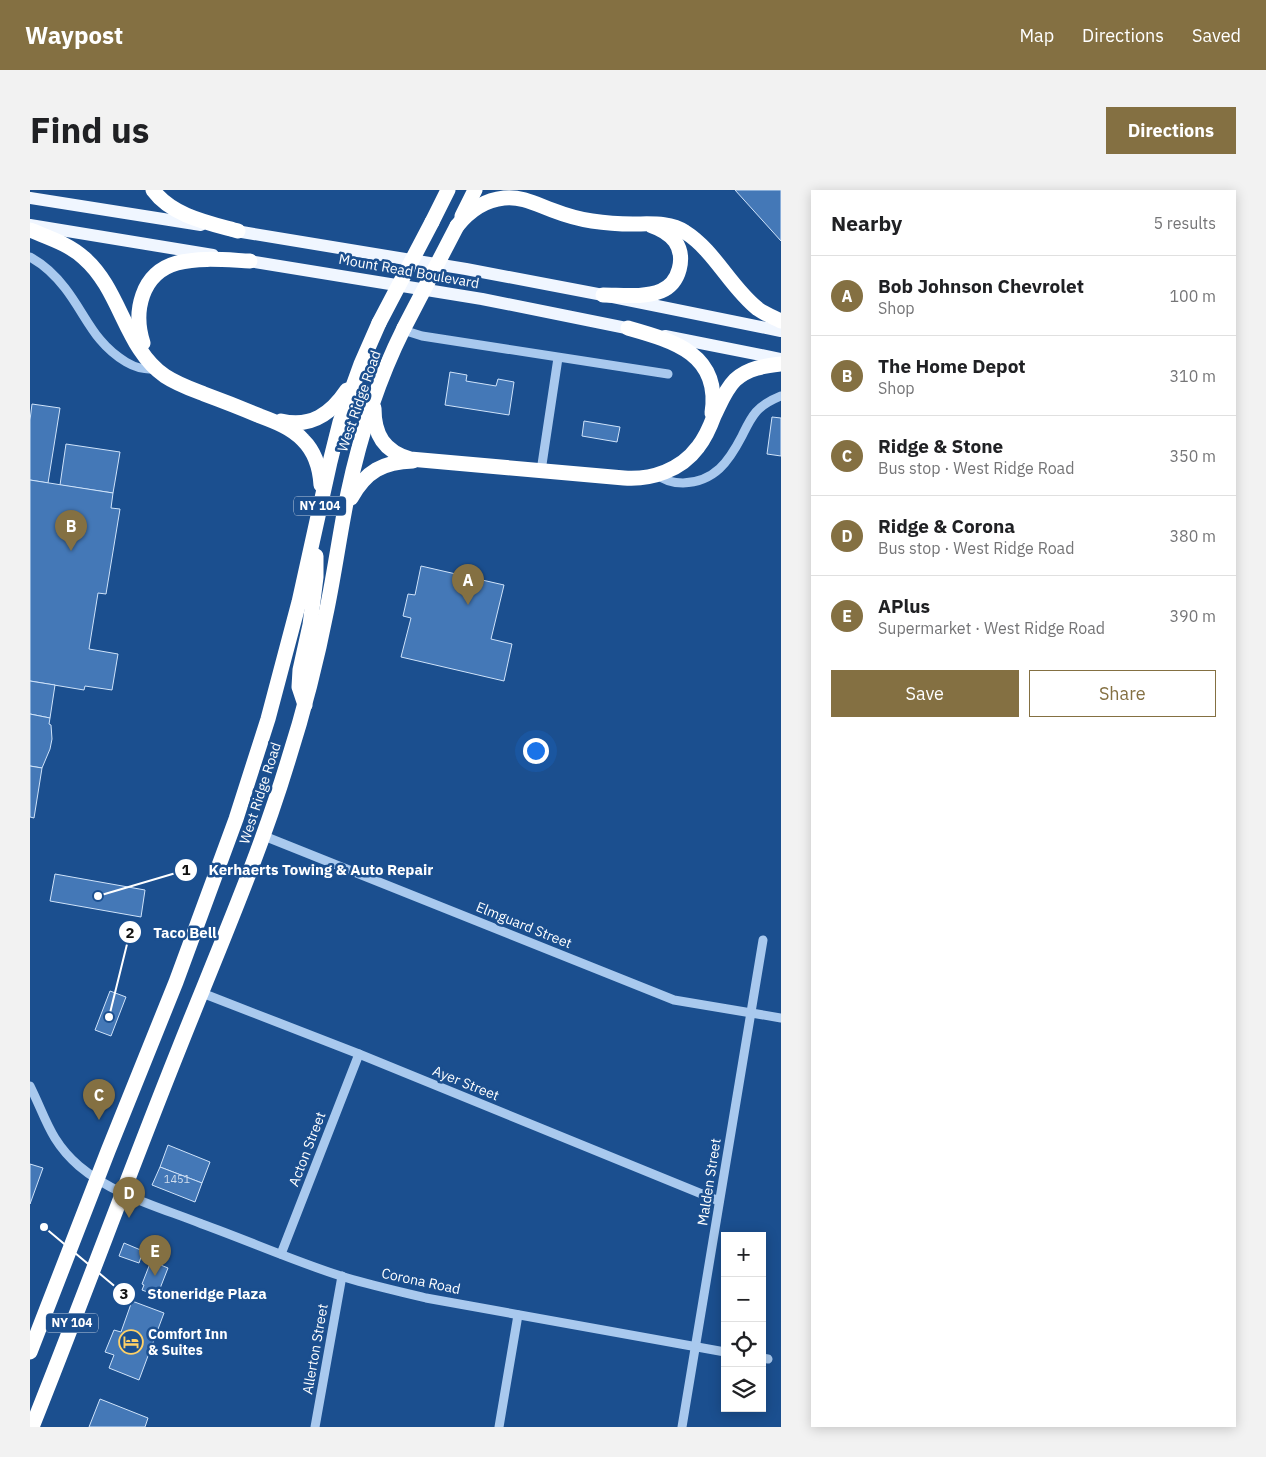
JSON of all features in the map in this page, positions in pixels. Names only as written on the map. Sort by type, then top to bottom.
[{"type":"highway","points":[[153,190],[165,203],[175,209],[238,231]]},
{"type":"highway","name":"West Ridge Road","points":[[30,1352],[176,982],[248,785],[268,719],[299,602],[340,422],[361,364],[379,323],[448,190]]},
{"type":"highway","name":"West Ridge Road","points":[[32,1427],[264,836],[305,705],[327,612],[358,451],[379,385],[403,329],[475,190]]},
{"type":"highway","points":[[513,190],[527,200],[554,211],[583,219],[612,223],[668,225],[678,228],[688,234],[708,252],[752,304],[764,313],[781,321]]},
{"type":"highway","points":[[457,226],[470,212],[486,202],[509,198],[527,200]]},
{"type":"highway","points":[[603,295],[655,293],[667,288],[676,277],[681,263],[680,252],[676,243],[663,231],[644,224]]},
{"type":"highway","points":[[30,230],[69,247],[90,264],[107,287],[140,349],[156,369],[181,385],[266,418],[292,431],[303,440],[312,451],[320,472],[321,501]]},
{"type":"highway","points":[[156,369],[143,344],[139,332],[138,319],[142,296],[152,280],[166,268],[182,262],[211,260],[250,261]]},
{"type":"highway","points":[[628,328],[673,344],[692,354],[701,362],[710,377],[713,388],[713,409],[708,431]]},
{"type":"highway","points":[[266,418],[296,423],[312,420],[326,414],[346,392],[361,364]]},
{"type":"highway","points":[[379,385],[375,399],[374,414],[379,436],[386,445],[404,457],[423,461],[630,479],[649,478],[658,475],[674,468],[690,456],[708,431],[724,395],[734,381],[753,369],[781,364]]},
{"type":"highway","points":[[344,516],[355,491],[374,471],[394,463],[423,461]]},
{"type":"highway","points":[[305,705],[299,687],[300,670],[310,625],[316,577],[315,529]]},
{"type":"main road","name":"Mount Read Boulevard","points":[[30,198],[423,261],[781,331]]},
{"type":"main road","name":"Mount Read Boulevard","points":[[30,225],[382,281],[482,299],[781,359]]},
{"type":"street","points":[[30,257],[52,273],[69,294],[95,334],[112,352],[140,369],[156,369]]},
{"type":"street","points":[[403,329],[422,336],[668,374]]},
{"type":"street","points":[[541,471],[558,358]]},
{"type":"street","points":[[658,475],[666,480],[681,482],[694,482],[710,476],[720,469],[731,456],[757,411],[766,403],[781,396]]},
{"type":"street","name":"Elmguard Street","points":[[264,836],[674,1000],[781,1018]]},
{"type":"street","name":"Malden Street","points":[[682,1427],[763,940]]},
{"type":"street","name":"Ayer Street","points":[[202,993],[359,1054],[719,1201]]},
{"type":"street","name":"Acton Street","points":[[281,1254],[359,1054]]},
{"type":"street","name":"Corona Road","points":[[30,1086],[44,1120],[56,1140],[77,1164],[97,1179],[123,1193],[281,1254],[342,1276],[426,1298],[721,1351]]},
{"type":"street","name":"Allerton Street","points":[[315,1427],[342,1276]]},
{"type":"street","points":[[499,1427],[518,1315]]},
{"type":"building","points":[[735,190],[781,190],[781,241]]},
{"type":"building","points":[[450,372],[467,375],[466,381],[496,386],[498,379],[514,382],[509,415],[445,405]]},
{"type":"building","points":[[32,404],[60,408],[48,483],[30,480],[30,420]]},
{"type":"building","points":[[772,417],[781,418],[781,456],[767,454]]},
{"type":"building","points":[[584,421],[620,427],[617,442],[582,436]]},
{"type":"building","points":[[66,444],[120,452],[113,493],[60,485]]},
{"type":"building","points":[[30,480],[113,493],[111,508],[120,509],[106,594],[98,593],[89,649],[118,654],[112,690],[85,686],[84,690],[30,681]]},
{"type":"building","points":[[421,566],[504,585],[491,639],[512,644],[504,681],[401,657],[411,618],[403,616],[408,594],[415,595]]},
{"type":"building","points":[[30,681],[55,685],[50,718],[30,714]]},
{"type":"building","points":[[30,714],[50,718],[49,724],[51,725],[52,739],[42,768],[30,766]]},
{"type":"building","points":[[30,766],[42,768],[34,818],[30,817]]},
{"type":"building","points":[[55,874],[145,890],[141,917],[50,901]]},
{"type":"building","points":[[110,991],[126,997],[111,1036],[95,1030]]},
{"type":"building","points":[[168,1145],[210,1162],[202,1183],[160,1167]]},
{"type":"building","points":[[30,1164],[43,1168],[30,1204]]},
{"type":"building","points":[[160,1167],[202,1183],[195,1202],[152,1185]]},
{"type":"building","points":[[124,1243],[143,1251],[139,1263],[119,1256]]},
{"type":"building","points":[[151,1261],[168,1268],[159,1291],[157,1290],[155,1295],[142,1290],[144,1285],[142,1284]]},
{"type":"building","name":"Comfort Inn & Suites","points":[[132,1301],[164,1313],[139,1380],[109,1368],[114,1355],[105,1352],[114,1330],[121,1332]]},
{"type":"building","points":[[100,1399],[148,1418],[145,1427],[89,1427]]},
{"type":"place","name":"The Home Depot","points":[[71,551]]},
{"type":"place","name":"Bob Johnson Chevrolet","points":[[468,605]]},
{"type":"place","name":"Kerhaerts Towing & Auto Repair","points":[[98,896]]},
{"type":"place","name":"Taco Bell","points":[[109,1017]]},
{"type":"place","name":"Ridge & Stone","points":[[99,1120]]},
{"type":"place","name":"Ridge & Corona","points":[[129,1218]]},
{"type":"place","name":"Stoneridge Plaza","points":[[44,1227]]},
{"type":"place","name":"APlus","points":[[155,1276]]},
{"type":"place","name":"Comfort Inn & Suites","points":[[131,1342]]}]
